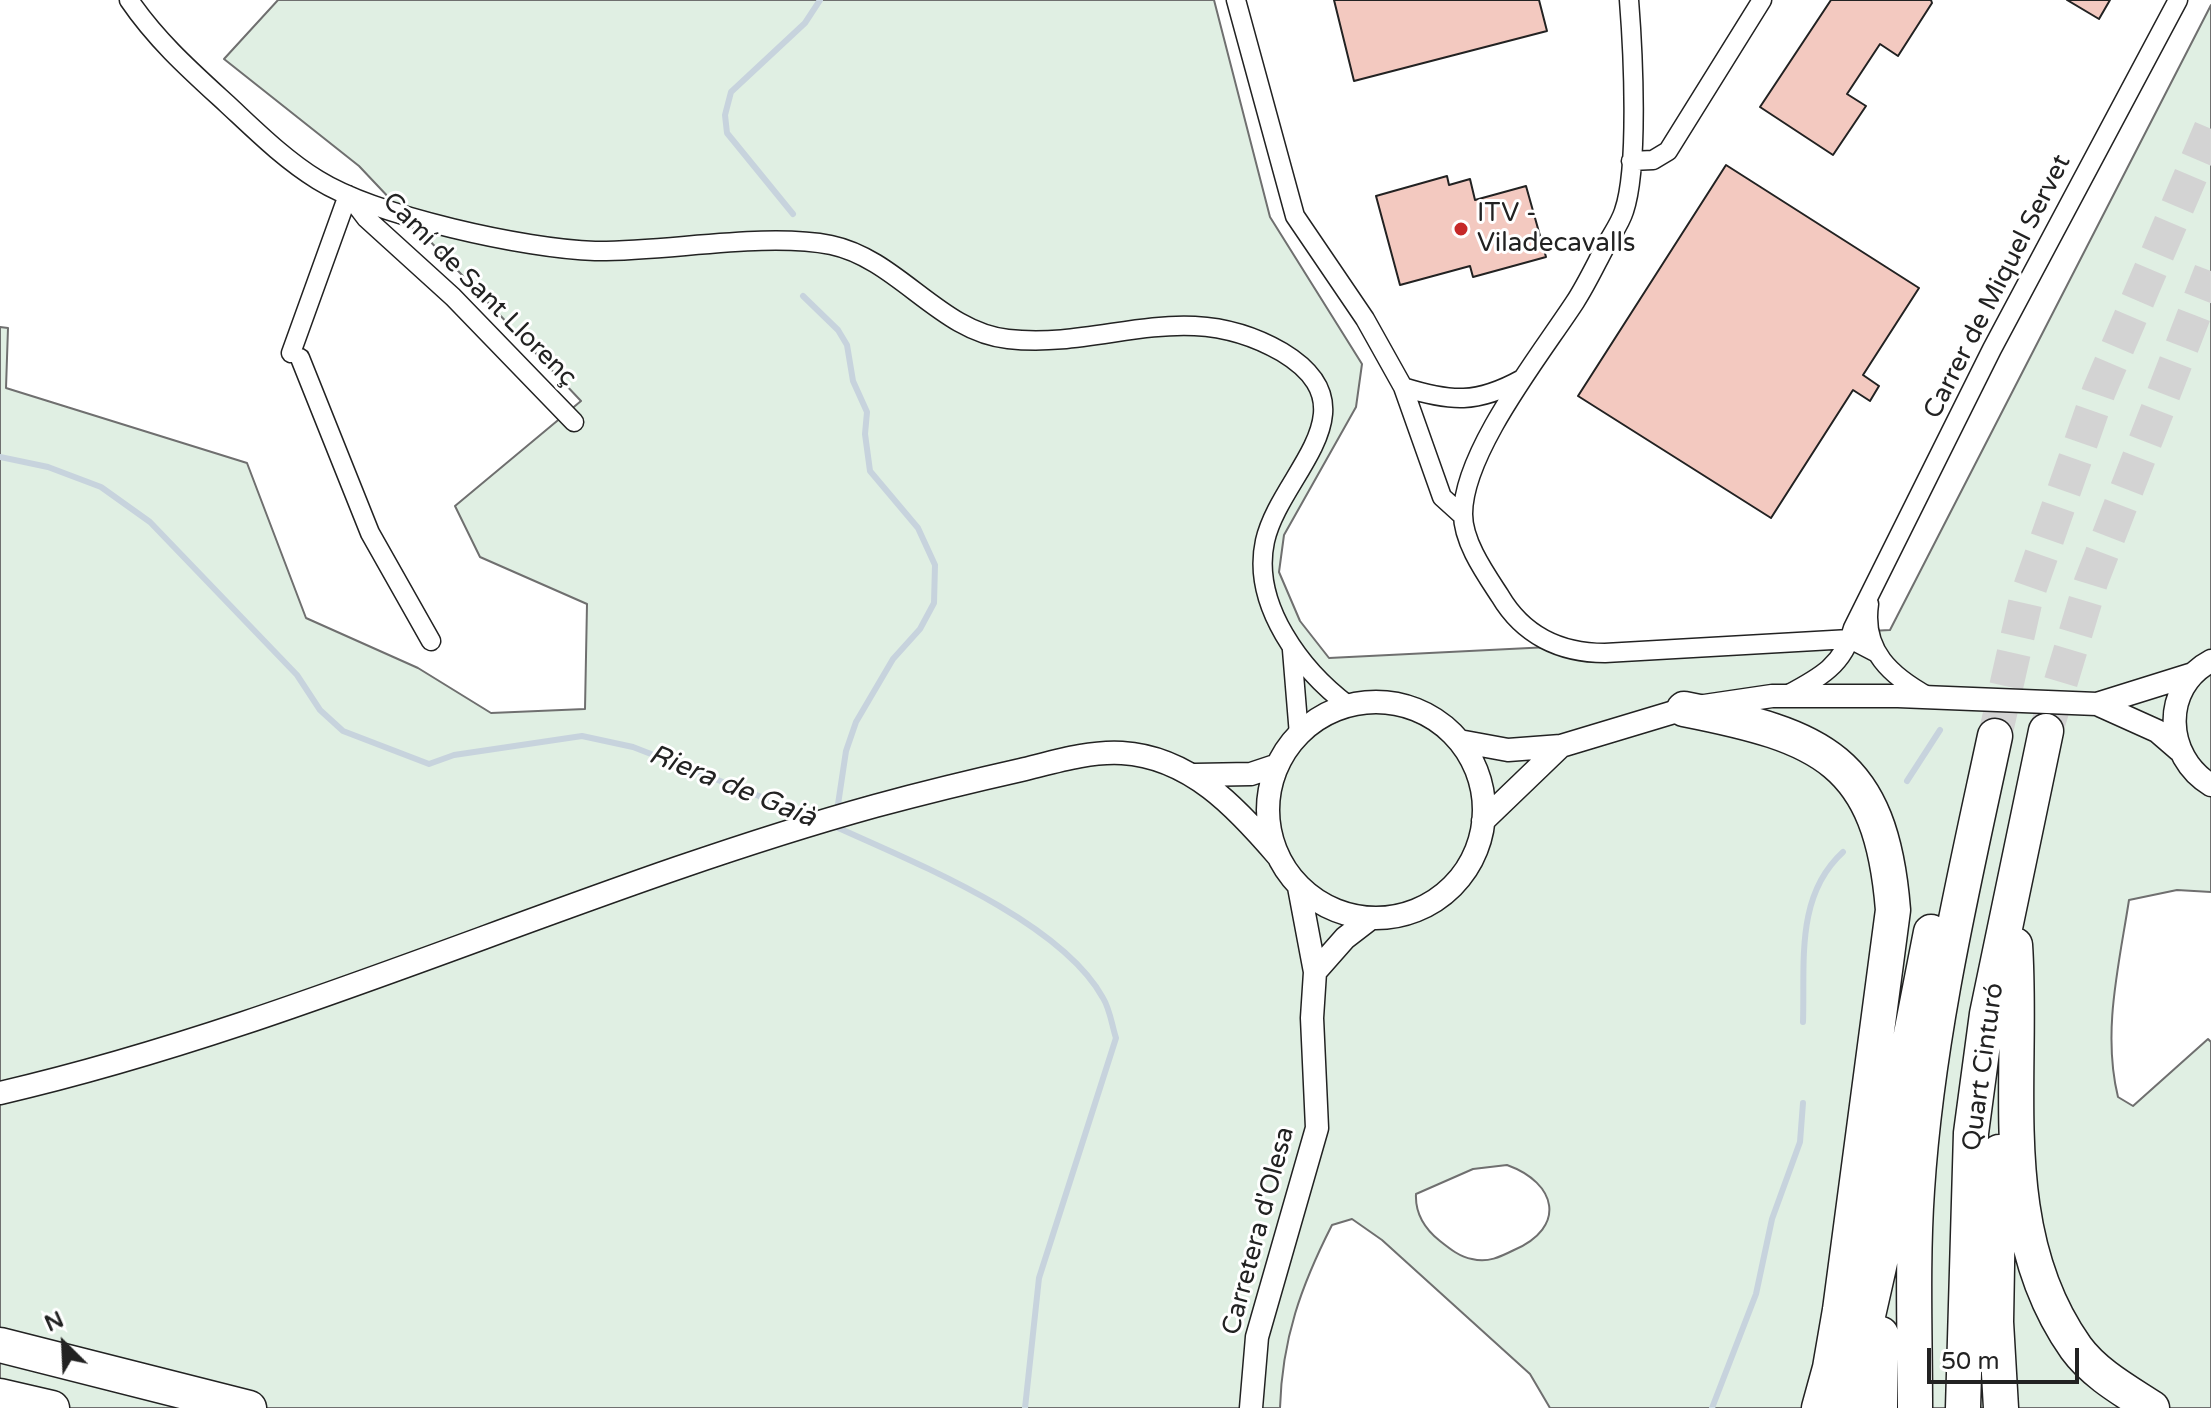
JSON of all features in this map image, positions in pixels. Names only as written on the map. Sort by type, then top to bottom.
[{"type":"highway","points":[[1684,709],[1737,720],[1786,735],[1832,757],[1861,789],[1882,834],[1890,871],[1893,910],[1849,1221],[1840,1310],[1819,1408]]},
{"type":"highway","name":"Quart Cinturó","points":[[1963,1408],[1971,1133],[1987,1014],[2046,731]]},
{"type":"highway","name":"Quart Cinturó","points":[[1915,1408],[1917,1190],[1929,1076],[1959,902],[1995,736]]},
{"type":"highway","points":[[1847,1408],[1881,1258],[1904,1070],[1931,929],[1945,884],[1979,811]]},
{"type":"highway","points":[[2011,896],[2017,987],[2013,1062],[2017,1165],[2037,1266],[2077,1348],[2107,1377],[2152,1408]]},
{"type":"highway","points":[[2000,956],[2004,1024],[1996,1322],[2001,1408]]},
{"type":"highway","points":[[1880,1408],[1881,1258]]},
{"type":"highway","points":[[0,1345],[249,1408]]},
{"type":"highway","points":[[0,1396],[52,1408]]},
{"type":"street","points":[[129,0],[170,53],[266,141],[319,181],[348,195],[537,247],[647,250],[808,243],[843,248],[873,261],[947,313],[1005,339],[1040,340],[1184,324],[1213,327],[1272,347],[1309,373],[1323,407],[1321,433],[1270,526],[1264,543],[1267,590],[1292,647],[1320,683],[1349,706]]},
{"type":"street","points":[[1236,0],[1295,216],[1365,319],[1403,387],[1442,497],[1463,516]]},
{"type":"street","points":[[1629,0],[1631,161],[1624,211],[1578,297],[1477,461],[1466,488],[1463,516],[1477,559],[1509,612],[1528,631],[1566,650],[1605,653],[1850,639],[1875,652],[1887,669],[1929,697]]},
{"type":"street","points":[[1631,161],[1653,160],[1668,151],[1762,0]]},
{"type":"street","name":"Carrer de Miquel Servet","points":[[1787,695],[1829,671],[1843,656],[1992,349],[2178,0]]},
{"type":"street","points":[[348,195],[296,355],[364,520],[431,641]]},
{"type":"street","name":"Camí de Sant Llorenç","points":[[348,195],[366,218],[453,297],[574,422]]},
{"type":"street","points":[[1403,387],[1436,397],[1468,400],[1496,394],[1526,377]]},
{"type":"street","name":"Carrer de Miquel Servet","points":[[1869,601],[1867,624],[1875,652]]},
{"type":"street","points":[[1292,647],[1299,735]]},
{"type":"street","points":[[2097,704],[2206,664]]},
{"type":"street","points":[[2179,750],[2174,714],[2181,692],[2206,664]]},
{"type":"street","points":[[1459,741],[1508,750],[1561,746],[1684,709],[1787,695],[2097,704],[2157,731],[2179,750],[2196,775],[2211,785]]},
{"type":"street","points":[[1195,775],[1246,818],[1299,887],[1328,907],[1371,918],[1405,914],[1443,894],[1470,861],[1483,821],[1479,779],[1459,741],[1440,723],[1408,707],[1382,703],[1349,706],[1321,717],[1299,735],[1278,765],[1268,811],[1278,856]]},
{"type":"street","points":[[1483,821],[1561,746]]},
{"type":"street","points":[[0,1093],[194,1040],[667,870],[836,817],[1050,763],[1122,753],[1195,775],[1251,774],[1278,765]]},
{"type":"street","name":"Carretera d'Olesa","points":[[1251,1408],[1257,1337],[1317,1128],[1312,1018],[1315,972],[1299,887]]},
{"type":"street","points":[[1315,972],[1345,938],[1371,918]]},
{"type":"green space","points":[[278,0],[1214,0],[1270,217],[1362,364],[1356,407],[1284,535],[1279,572],[1300,621],[1329,658],[1890,630],[2211,5],[2211,892],[2177,890],[2129,900],[2114,998],[2112,1048],[2118,1097],[2133,1106],[2208,1039],[2211,1042],[2211,1408],[1550,1408],[1530,1374],[1382,1240],[1352,1219],[1332,1225],[1302,1292],[1289,1336],[1280,1408],[0,1408],[0,327],[8,328],[6,388],[247,463],[306,618],[418,668],[491,713],[585,709],[587,604],[480,557],[455,506],[581,401],[359,166],[224,59]],"holes":[[[1507,1165],[1524,1173],[1545,1194],[1549,1206],[1548,1218],[1542,1230],[1531,1240],[1499,1257],[1478,1260],[1459,1255],[1435,1236],[1419,1214],[1416,1194],[1473,1169]]]},
{"type":"building","points":[[1334,0],[1539,0],[1547,31],[1354,81]]},
{"type":"building","points":[[1831,0],[1931,0],[1932,3],[1898,56],[1880,44],[1847,94],[1866,106],[1833,155],[1760,107]]},
{"type":"building","points":[[2067,0],[2110,0],[2099,19]]},
{"type":"building","points":[[1726,165],[1919,288],[1863,375],[1879,386],[1870,401],[1853,390],[1771,518],[1578,396]]},
{"type":"building","name":"ITV - Viladecavalls","points":[[1447,176],[1449,185],[1470,179],[1475,200],[1526,186],[1546,257],[1473,277],[1470,266],[1400,285],[1376,196]]},
{"type":"waterway","points":[[793,214],[727,133],[725,115],[731,92],[805,23],[820,0]]},
{"type":"waterway","points":[[803,296],[838,330],[847,345],[853,381],[867,412],[865,434],[870,471],[918,528],[935,565],[934,603],[920,629],[893,659],[856,722],[846,751],[837,811]]},
{"type":"waterway","name":"Riera de Gaià","points":[[0,457],[48,467],[101,487],[150,522],[297,675],[320,710],[343,731],[429,764],[454,755],[582,736],[633,747],[813,817]]},
{"type":"waterway","points":[[1907,781],[1940,730]]},
{"type":"waterway","name":"Riera de Gaià","points":[[834,826],[942,876],[1020,919],[1054,943],[1082,970],[1103,998],[1109,1012],[1116,1038],[1039,1278],[1025,1408]]},
{"type":"waterway","points":[[1803,1022],[1804,953],[1810,909],[1828,869],[1843,852]]},
{"type":"waterway","points":[[1712,1408],[1756,1294],[1772,1219],[1800,1142],[1803,1103]]},
{"type":"tunnel","points":[[1995,736],[2026,599],[2099,391],[2211,128]]},
{"type":"tunnel","points":[[2046,731],[2091,582],[2211,271]]},
{"type":"place","name":"ITV - Viladecavalls","points":[[1461,229]]}]
